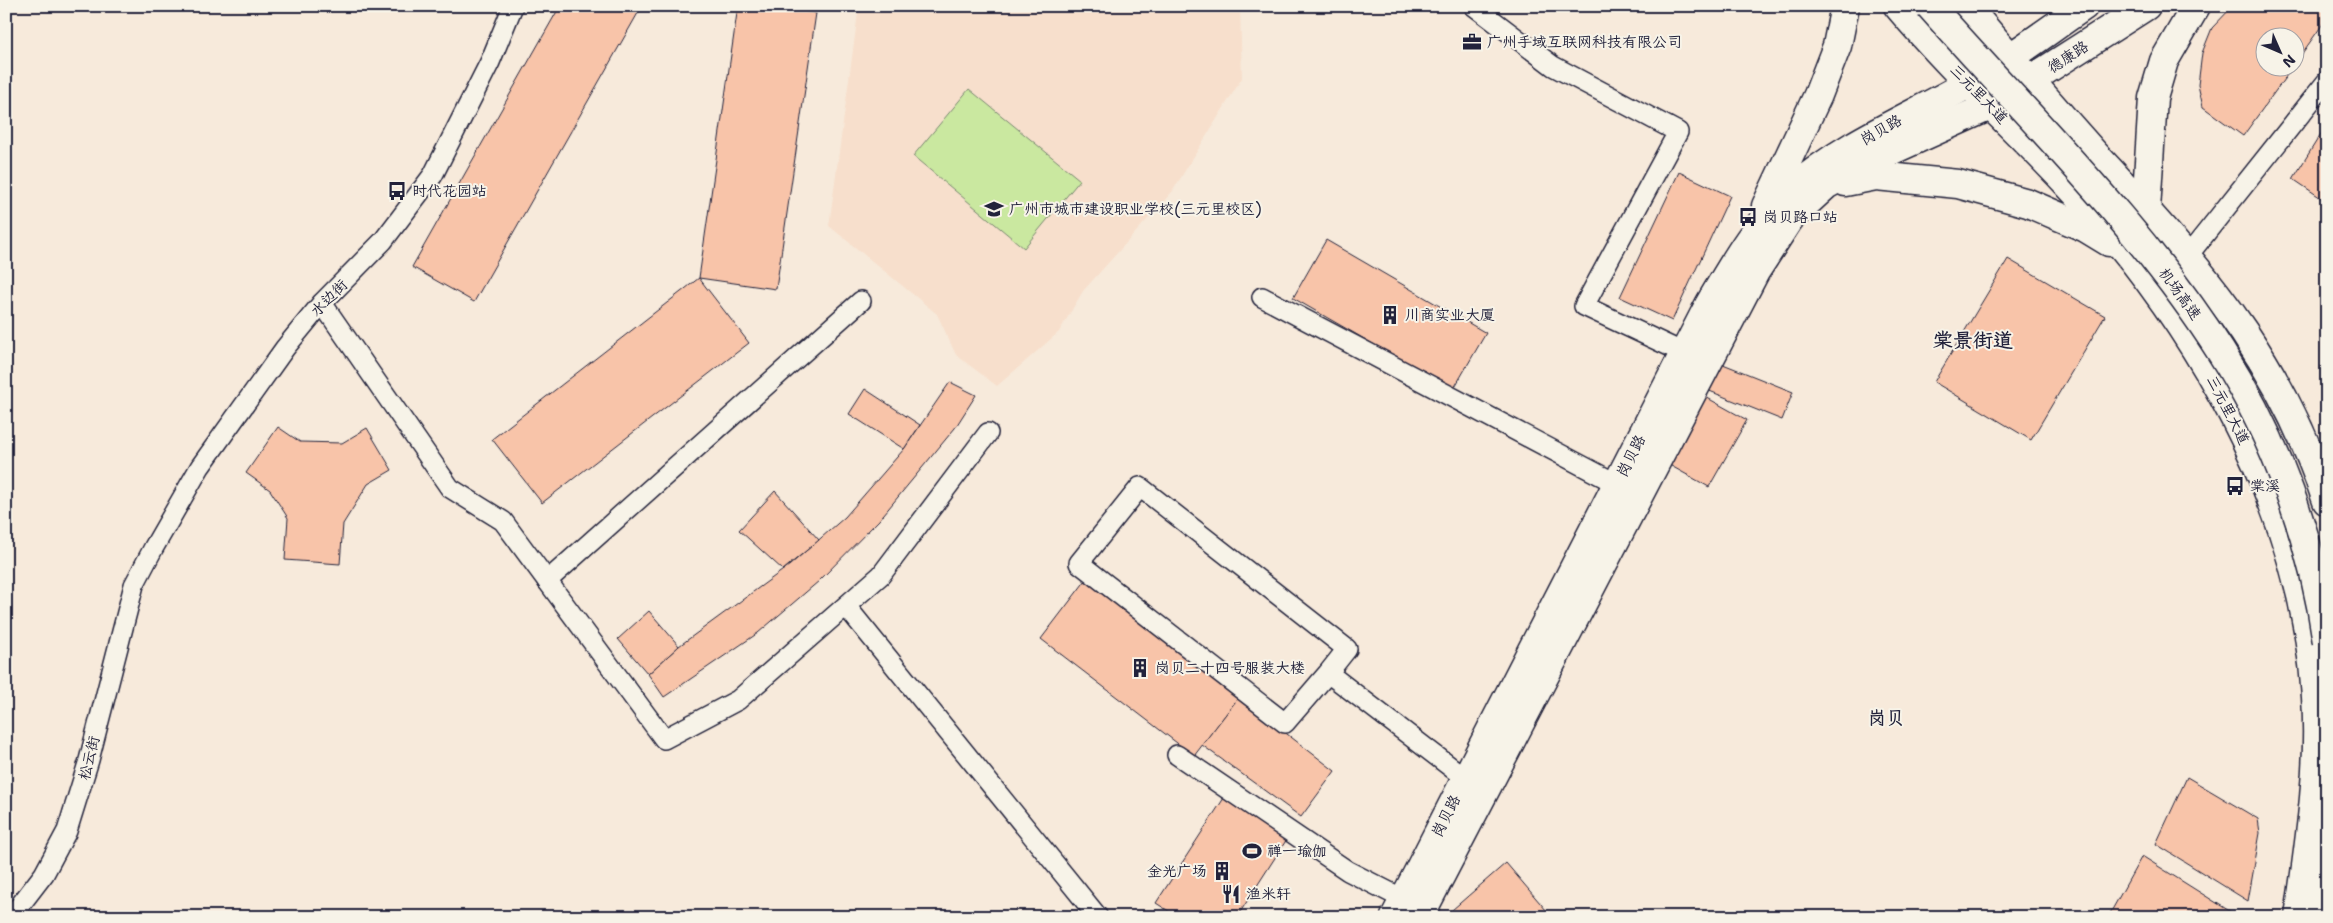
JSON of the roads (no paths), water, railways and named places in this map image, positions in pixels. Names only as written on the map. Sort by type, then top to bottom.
[{"type":"main road","points":[[1752,234],[1818,96],[1837,46],[1845,6]]},
{"type":"main road","name":"三元里大道","points":[[1898,6],[1968,84],[2066,182],[2133,262],[2176,319],[2228,407],[2277,515],[2298,582],[2312,654],[2316,698],[2317,746],[2308,853],[2299,917]]},
{"type":"main road","name":"机场高速","points":[[1930,6],[2144,245],[2186,299],[2222,352],[2266,437],[2297,515],[2317,583],[2327,642]]},
{"type":"main road","points":[[1966,6],[2030,81],[2146,210],[2238,324],[2264,364],[2302,436],[2327,501]]},
{"type":"main road","points":[[1968,84],[2084,6]]},
{"type":"main road","name":"德康路","points":[[1990,106],[2146,6]]},
{"type":"main road","points":[[2146,210],[2153,98],[2164,61],[2196,6]]},
{"type":"main road","name":"岗贝路","points":[[1410,911],[1466,778],[1709,305],[1752,234],[1792,190],[1822,166],[1862,140],[1968,84]]},
{"type":"main road","name":"岗贝路","points":[[1410,911],[1755,272],[1790,218],[1826,185],[1877,157],[1990,106]]},
{"type":"main road","points":[[1826,185],[1876,176],[1958,184],[2028,203],[2086,228],[2133,262],[2154,244],[2162,242],[2180,251]]},
{"type":"main road","points":[[2315,917],[2327,834]]},
{"type":"street","name":"水边街","points":[[134,585],[177,505],[223,432],[284,348],[322,303],[383,241],[433,175],[490,62],[514,6]]},
{"type":"street","points":[[1474,6],[1553,66],[1678,132],[1584,306],[1684,353]]},
{"type":"street","points":[[2180,251],[2327,81]]},
{"type":"street","points":[[1262,297],[1617,484]]},
{"type":"street","points":[[547,582],[861,301]]},
{"type":"street","points":[[322,303],[450,488],[504,522],[664,739],[738,700],[881,574],[988,433]]},
{"type":"street","points":[[1140,487],[1347,649],[1328,673],[1285,723],[1079,563],[1140,487]]},
{"type":"street","name":"松云街","points":[[11,917],[44,874],[67,831],[79,796],[134,585]]},
{"type":"street","points":[[846,606],[1098,917]]},
{"type":"street","points":[[1328,673],[1466,778]]},
{"type":"street","points":[[1177,755],[1410,911]]},
{"type":"place","name":"广州手域互联网科技有限公司","points":[[1472,42]]},
{"type":"place","name":"时代花园站","points":[[397,191]]},
{"type":"place","name":"广州市城市建设职业学校(三元里校区)","points":[[994,209]]},
{"type":"place","name":"岗贝路口站","points":[[1748,217]]},
{"type":"place","name":"川商实业大厦","points":[[1390,315]]},
{"type":"place","name":"棠溪","points":[[2235,486]]},
{"type":"place","name":"岗贝二十四号服装大楼","points":[[1140,668]]},
{"type":"place","name":"禅一瑜伽","points":[[1252,851]]},
{"type":"place","name":"金光广场","points":[[1222,871]]},
{"type":"place","name":"渔米轩","points":[[1231,894]]},
{"type":"district","name":"棠景街道","points":[[1973,340]]},
{"type":"district","name":"岗贝","points":[[1886,718]]}]
